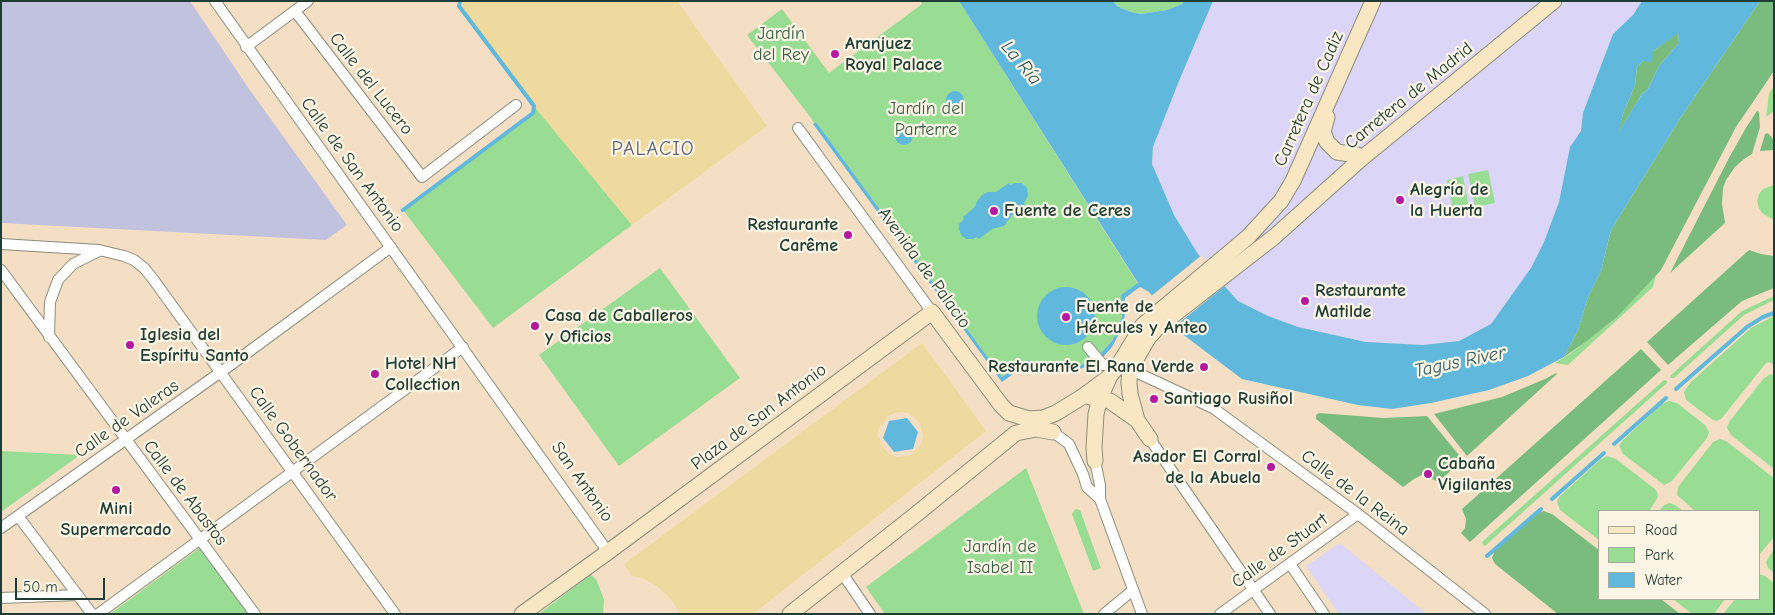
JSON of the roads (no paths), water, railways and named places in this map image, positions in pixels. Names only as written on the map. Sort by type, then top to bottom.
[{"type":"main road","name":"Carretera de Cadiz","points":[[1216,272],[1275,209],[1293,181],[1373,1]]},
{"type":"main road","name":"Carretera de Madrid","points":[[1216,272],[1258,249],[1361,159],[1554,1]]},
{"type":"main road","points":[[1326,104],[1329,111],[1323,132],[1326,142],[1338,152],[1357,155],[1361,159]]},
{"type":"main road","points":[[1096,461],[1094,430],[1096,414],[1100,398],[1113,369],[1139,331],[1164,314],[1216,272]]},
{"type":"main road","name":"Avenida de Palacio","points":[[932,312],[1001,405],[1009,413],[1025,427],[1053,432]]},
{"type":"main road","name":"Plaza de San Antonio","points":[[608,552],[932,312]]},
{"type":"main road","points":[[1136,420],[1130,394],[1130,370],[1164,314]]},
{"type":"main road","points":[[790,614],[1025,427],[1050,416],[1082,398],[1113,369]]},
{"type":"main road","points":[[1082,398],[1100,398],[1120,407],[1136,420],[1150,439]]},
{"type":"main road","points":[[522,614],[608,552]]},
{"type":"street","name":"Calle de San Antonio","points":[[215,1],[246,47],[463,347]]},
{"type":"street","points":[[246,47],[308,1]]},
{"type":"street","name":"Calle del Lucero","points":[[294,11],[422,177],[516,105]]},
{"type":"street","name":"Avenida de Palacio","points":[[798,128],[932,312]]},
{"type":"street","name":"Calle Gobernador","points":[[1,244],[100,250],[134,260],[144,268],[154,279],[395,614]]},
{"type":"street","name":"Calle de Valeras","points":[[1,528],[221,372],[391,247]]},
{"type":"street","points":[[49,337],[50,302],[58,280],[73,264],[100,250]]},
{"type":"street","name":"Calle de Abastos","points":[[1,270],[255,614]]},
{"type":"street","points":[[98,614],[463,347]]},
{"type":"street","name":"San Antonio","points":[[463,347],[608,552]]},
{"type":"street","points":[[1088,347],[1103,365],[1113,369]]},
{"type":"street","name":"Calle de la Reina","points":[[1140,374],[1213,408],[1358,514],[1485,614]]},
{"type":"street","points":[[1053,432],[1069,444],[1087,487],[1101,502]]},
{"type":"street","points":[[1150,439],[1270,614]]},
{"type":"street","points":[[1096,461],[1101,502],[1142,614]]},
{"type":"street","name":"Calle de Stuart","points":[[1220,614],[1358,514]]},
{"type":"street","points":[[18,516],[92,614]]},
{"type":"street","points":[[1290,564],[1324,614]]},
{"type":"street","points":[[842,573],[870,614]]},
{"type":"street","points":[[1104,614],[1134,590]]},
{"type":"street","points":[[1,598],[78,595]]},
{"type":"water","points":[[959,1],[1113,1],[1117,6],[1141,14],[1167,10],[1182,4],[1184,1],[1213,1],[1153,147],[1152,164],[1174,215],[1198,254],[1238,301],[1268,316],[1298,327],[1366,342],[1423,345],[1459,341],[1491,324],[1531,268],[1544,242],[1559,202],[1570,147],[1581,131],[1583,113],[1613,34],[1633,15],[1642,1],[1760,1],[1681,117],[1611,230],[1601,271],[1588,297],[1578,330],[1564,357],[1528,376],[1489,390],[1431,403],[1392,409],[1358,405],[1242,379],[1177,330],[1149,292],[1140,287],[1125,298],[1125,315],[1122,328],[1112,347],[1103,357],[1100,354],[1112,341],[1122,316],[1121,295],[1138,283]],"holes":[[[1679,33],[1678,44],[1659,66],[1648,89],[1642,94],[1618,133],[1623,114],[1635,85],[1637,67],[1643,61],[1652,62],[1653,51]]]},
{"type":"water","points":[[951,91],[959,91],[964,96],[962,107],[951,109],[946,104],[946,96]]},
{"type":"water","points":[[816,122],[1002,377],[1027,360],[1053,369],[1073,368],[1089,362],[1091,365],[1074,371],[1059,373],[1043,371],[1027,364],[1002,382],[813,124]]},
{"type":"water","points":[[900,127],[908,127],[913,132],[911,143],[900,145],[895,140],[895,132]]},
{"type":"water","name":"Fuente de Ceres","points":[[1009,183],[1010,185],[1022,183],[1027,188],[1028,196],[1024,203],[1025,205],[1012,215],[1004,226],[992,229],[979,239],[977,237],[966,239],[962,236],[959,224],[964,219],[963,217],[975,207],[982,195],[988,192],[996,192]]},
{"type":"water","name":"Fuente de Hércules y Anteo","points":[[1066,287],[1077,289],[1090,300],[1095,316],[1093,327],[1082,340],[1066,345],[1055,343],[1042,332],[1037,316],[1039,305],[1050,292]]},
{"type":"water","points":[[907,418],[918,432],[913,449],[894,452],[883,438],[889,421]]},
{"type":"waterway","points":[[403,210],[533,113],[534,106],[459,6],[460,1]]},
{"type":"waterway","points":[[1676,389],[1747,327],[1763,317],[1774,313]]},
{"type":"waterway","points":[[1614,444],[1666,398]]},
{"type":"waterway","points":[[1552,499],[1604,453]]},
{"type":"waterway","points":[[1487,556],[1541,509]]},
{"type":"place","name":"Aranjuez Royal Palace","points":[[835,54]]},
{"type":"place","name":"Alegría de la Huerta","points":[[1400,200]]},
{"type":"place","name":"Fuente de Ceres","points":[[994,211]]},
{"type":"place","name":"Restaurante Carême","points":[[848,235]]},
{"type":"place","name":"Restaurante Matilde","points":[[1305,301]]},
{"type":"place","name":"Fuente de Hércules y Anteo","points":[[1066,317]]},
{"type":"place","name":"Casa de Caballeros y Oficios","points":[[535,326]]},
{"type":"place","name":"Iglesia del Espíritu Santo","points":[[130,345]]},
{"type":"place","name":"Restaurante El Rana Verde","points":[[1204,367]]},
{"type":"place","name":"Hotel NH Collection","points":[[375,374]]},
{"type":"place","name":"Santiago Rusiñol","points":[[1154,399]]},
{"type":"place","name":"Asador El Corral de la Abuela","points":[[1271,467]]},
{"type":"place","name":"Cabaña Vigilantes","points":[[1428,474]]},
{"type":"place","name":"Mini Supermercado","points":[[116,490]]},
{"type":"district","name":"PALACIO","points":[[653,149]]},
{"type":"park label","name":"Jardín del Rey","points":[[781,44]]},
{"type":"park label","name":"Jardín del Parterre","points":[[926,119]]},
{"type":"park label","name":"Jardín de Isabel II","points":[[1000,557]]},
{"type":"water label","name":"La Ría","points":[[1021,63]]},
{"type":"water label","name":"Tagus River","points":[[1460,362]]}]
